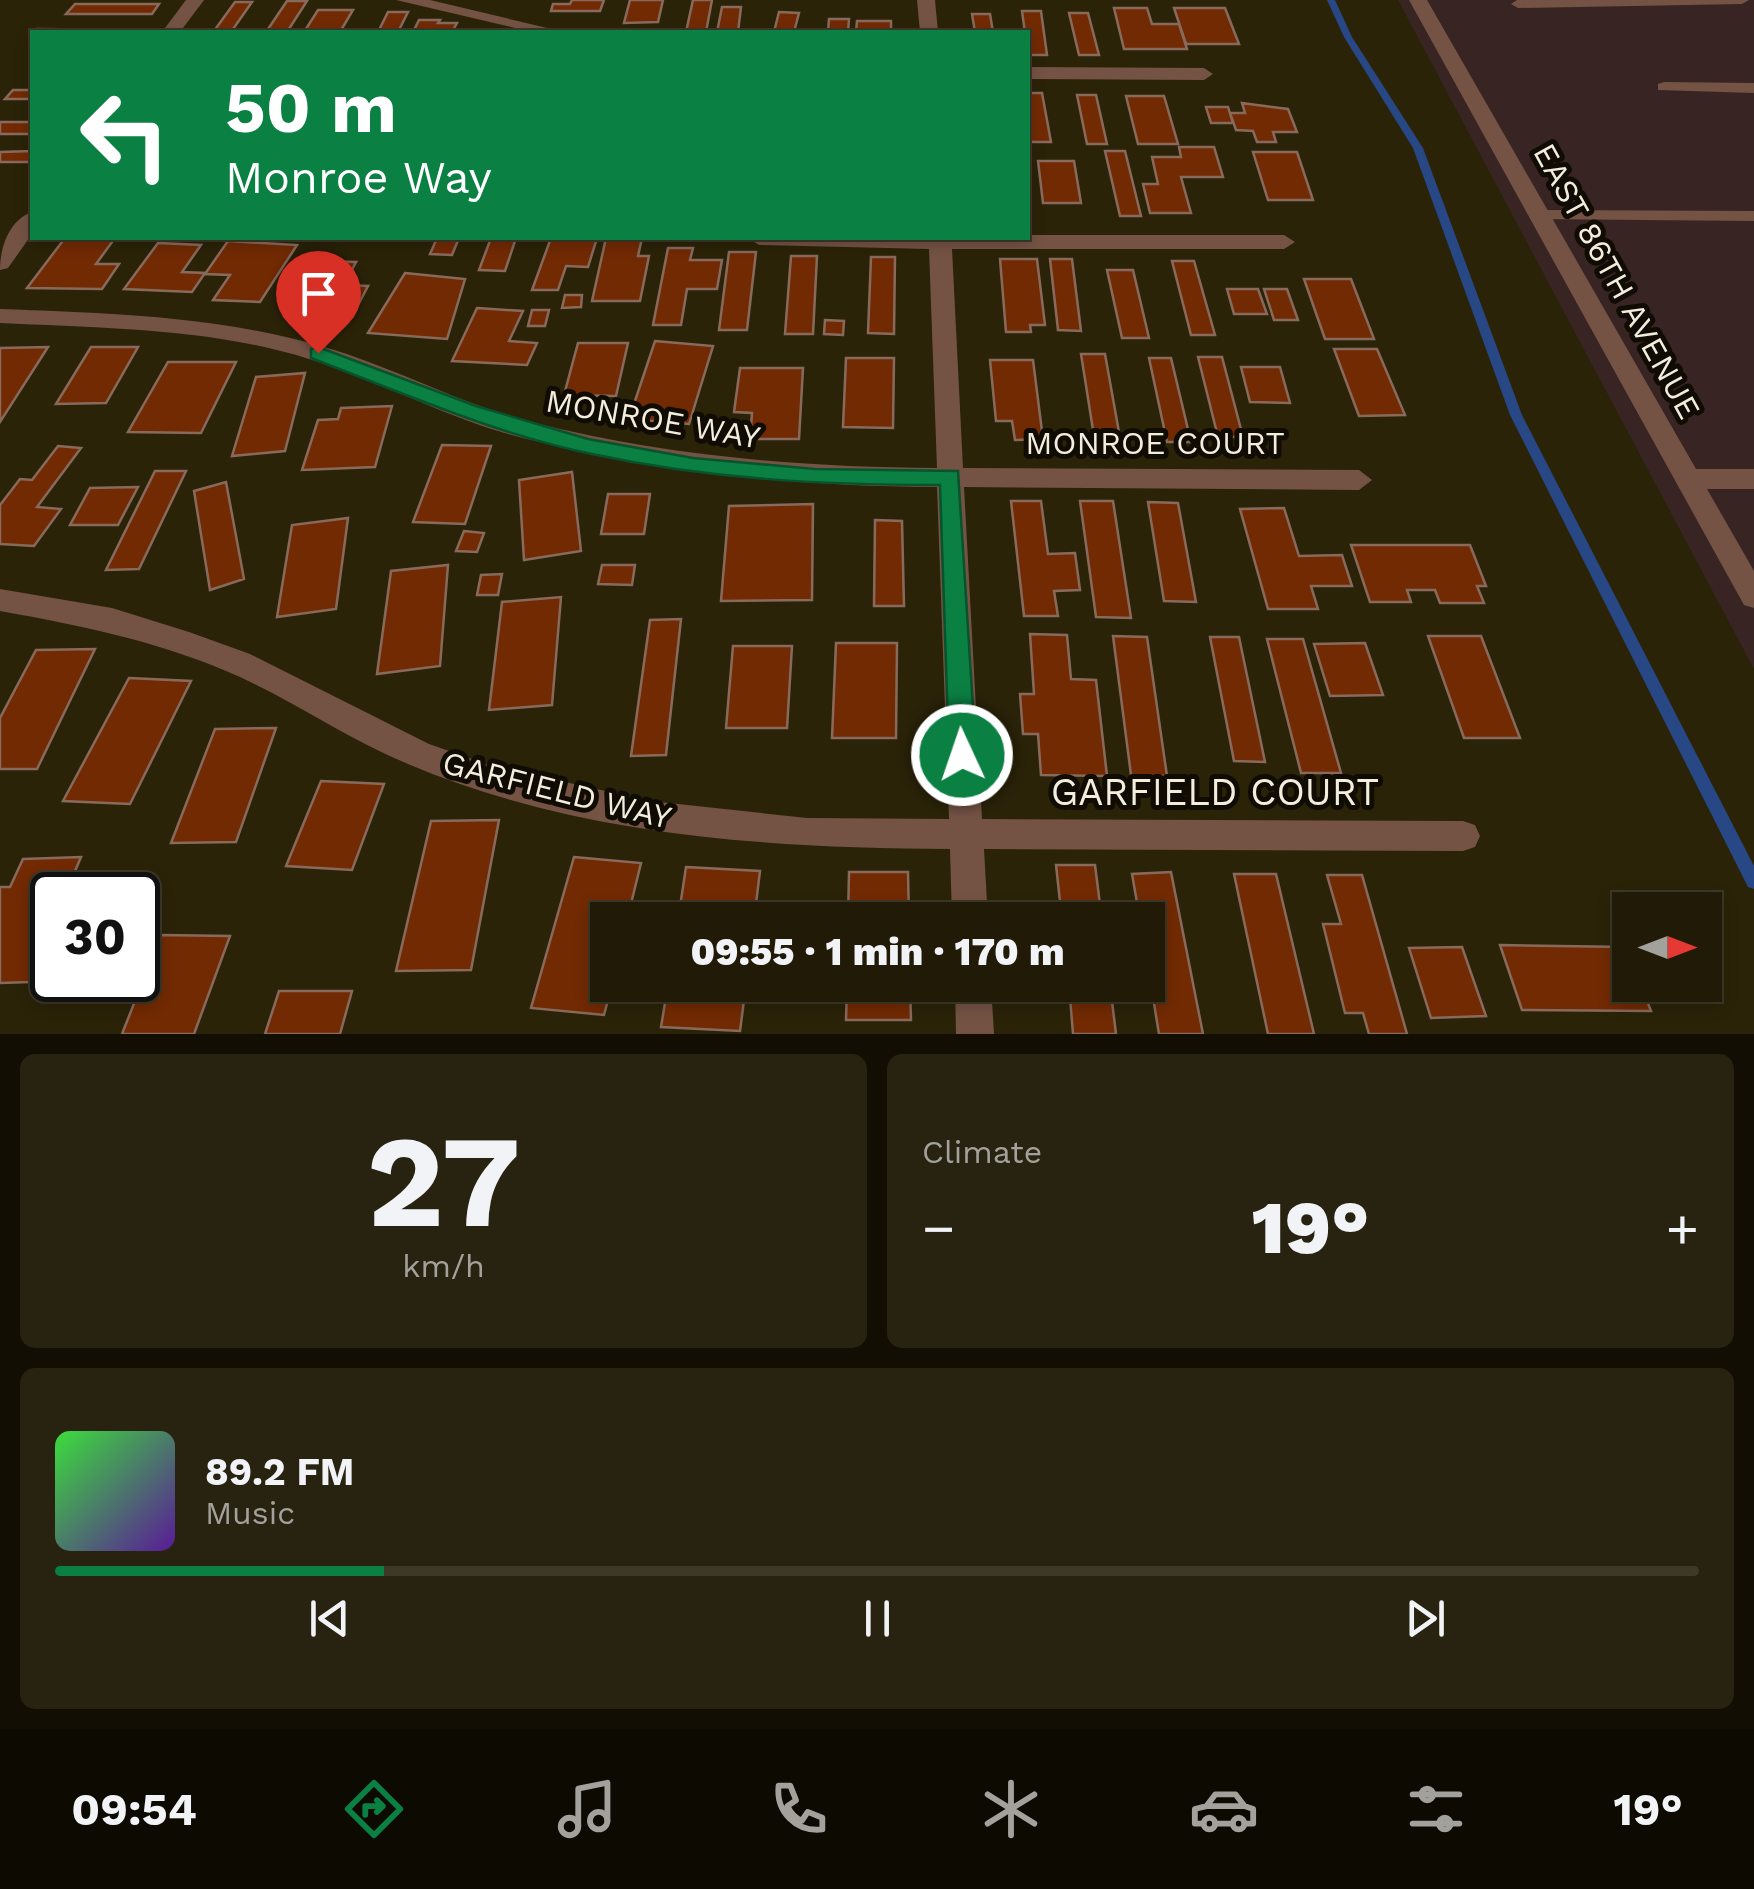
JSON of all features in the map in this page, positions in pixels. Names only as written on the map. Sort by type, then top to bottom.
[{"type":"street","points":[[172,30],[195,0]]},
{"type":"street","points":[[406,0],[546,30]]},
{"type":"street","points":[[926,0],[928,30]]},
{"type":"street","name":"EAST 86TH AVENUE","points":[[1418,0],[1754,596]]},
{"type":"street","points":[[1030,73],[1204,74]]},
{"type":"street","points":[[0,263],[30,222]]},
{"type":"street","points":[[940,240],[969,902]]},
{"type":"street","points":[[1030,240],[1284,242]]},
{"type":"street","name":"MONROE WAY","points":[[0,316],[140,322],[271,341],[318,353],[523,429],[693,465],[815,477],[950,477]]},
{"type":"street","name":"MONROE COURT","points":[[950,477],[1359,480]]},
{"type":"street","points":[[1688,479],[1754,478]]},
{"type":"street","name":"GARFIELD WAY","points":[[0,600],[112,620],[178,640],[239,663],[418,754],[489,779],[650,816],[738,828],[966,834]]},
{"type":"street","name":"GARFIELD COURT","points":[[966,834],[1463,836]]},
{"type":"street","points":[[974,1002],[975,1034]]},
{"type":"lane","points":[[1518,4],[1742,0]]},
{"type":"lane","points":[[1664,86],[1754,88]]},
{"type":"lane","points":[[1540,215],[1754,216]]},
{"type":"shaded area","points":[[1398,0],[1754,0],[1754,669],[1704,575]]},
{"type":"building","points":[[572,0],[604,0],[600,11],[551,11],[553,4],[570,4]]},
{"type":"building","points":[[630,0],[663,0],[658,22],[624,23]]},
{"type":"building","points":[[693,0],[712,0],[706,30],[686,30]]},
{"type":"building","points":[[287,1],[307,1],[288,30],[267,30]]},
{"type":"building","points":[[235,2],[252,2],[232,30],[215,30]]},
{"type":"building","points":[[75,4],[159,4],[152,14],[66,14]]},
{"type":"building","points":[[722,7],[741,7],[738,30],[717,30]]},
{"type":"building","points":[[1114,8],[1147,8],[1152,24],[1179,24],[1187,49],[1124,49]]},
{"type":"building","points":[[1174,8],[1225,8],[1239,44],[1186,44]]},
{"type":"building","points":[[318,10],[353,10],[341,30],[305,30]]},
{"type":"building","points":[[1022,11],[1041,11],[1047,55],[1030,55],[1030,30],[1025,30]]},
{"type":"building","points":[[388,12],[408,12],[399,30],[379,30]]},
{"type":"building","points":[[779,12],[799,13],[795,30],[774,30]]},
{"type":"building","points":[[1069,13],[1088,13],[1099,55],[1079,55]]},
{"type":"building","points":[[972,14],[990,14],[993,30],[975,30]]},
{"type":"building","points":[[829,19],[849,19],[848,30],[828,30]]},
{"type":"building","points":[[419,20],[457,23],[453,30],[414,30]]},
{"type":"building","points":[[857,21],[891,21],[891,30],[856,30]]},
{"type":"building","points":[[13,90],[30,90],[30,99],[5,99]]},
{"type":"building","points":[[1030,93],[1042,93],[1051,142],[1031,142]]},
{"type":"building","points":[[1077,95],[1096,95],[1107,144],[1087,144]]},
{"type":"building","points":[[1126,96],[1164,96],[1178,144],[1138,144]]},
{"type":"building","points":[[1242,103],[1288,109],[1297,132],[1273,132],[1276,142],[1257,142],[1253,131],[1236,130],[1230,113],[1245,113]]},
{"type":"building","points":[[1206,107],[1228,107],[1233,123],[1211,123]]},
{"type":"building","points":[[0,122],[30,122],[30,134],[0,134]]},
{"type":"building","points":[[1179,147],[1214,147],[1223,177],[1181,177],[1191,213],[1150,213],[1143,184],[1158,184],[1152,157],[1181,157]]},
{"type":"building","points":[[30,151],[30,162],[0,162],[0,152]]},
{"type":"building","points":[[1105,151],[1125,151],[1141,216],[1120,216]]},
{"type":"building","points":[[1253,152],[1297,152],[1313,200],[1268,200]]},
{"type":"building","points":[[1038,161],[1074,161],[1081,203],[1043,203]]},
{"type":"building","points":[[63,240],[114,240],[96,264],[119,264],[102,289],[27,288]]},
{"type":"building","points":[[436,240],[458,240],[452,255],[430,254]]},
{"type":"building","points":[[490,240],[515,240],[505,271],[479,270]]},
{"type":"building","points":[[550,240],[596,240],[588,267],[566,266],[558,290],[532,290]]},
{"type":"building","points":[[606,240],[642,240],[638,256],[649,256],[640,301],[592,301]]},
{"type":"building","points":[[228,241],[297,245],[260,302],[213,300],[230,275],[205,274]]},
{"type":"building","points":[[158,243],[201,245],[182,272],[205,273],[192,292],[124,289]]},
{"type":"building","points":[[668,248],[693,248],[690,260],[722,260],[717,289],[687,289],[681,325],[653,325]]},
{"type":"building","points":[[729,252],[756,252],[747,330],[719,330]]},
{"type":"building","points":[[791,256],[817,256],[813,334],[785,334]]},
{"type":"building","points":[[871,257],[895,257],[894,334],[868,333]]},
{"type":"building","points":[[1000,259],[1037,259],[1045,325],[1030,325],[1031,332],[1006,332]]},
{"type":"building","points":[[1050,259],[1072,259],[1081,331],[1058,330]]},
{"type":"building","points":[[312,261],[356,262],[344,285],[368,286],[355,311],[285,309]]},
{"type":"building","points":[[1172,261],[1194,261],[1215,335],[1191,335]]},
{"type":"building","points":[[1107,270],[1133,270],[1149,338],[1122,338]]},
{"type":"building","points":[[405,273],[465,279],[447,339],[368,333]]},
{"type":"building","points":[[1304,279],[1351,279],[1374,339],[1325,339]]},
{"type":"building","points":[[1227,289],[1258,289],[1267,314],[1234,314]]},
{"type":"building","points":[[1264,289],[1287,289],[1298,320],[1274,320]]},
{"type":"building","points":[[565,295],[582,295],[581,307],[562,308]]},
{"type":"building","points":[[477,308],[523,311],[509,341],[537,343],[527,365],[452,361]]},
{"type":"building","points":[[532,310],[549,310],[545,326],[528,326]]},
{"type":"building","points":[[825,320],[844,321],[843,335],[824,334]]},
{"type":"building","points":[[655,341],[713,346],[689,424],[629,419]]},
{"type":"building","points":[[578,343],[628,343],[616,396],[564,395]]},
{"type":"building","points":[[48,347],[0,422],[0,348]]},
{"type":"building","points":[[91,347],[138,347],[106,403],[56,404]]},
{"type":"building","points":[[1334,349],[1377,349],[1405,415],[1359,416]]},
{"type":"building","points":[[1081,354],[1105,354],[1122,449],[1096,449]]},
{"type":"building","points":[[1198,357],[1222,357],[1243,437],[1218,437]]},
{"type":"building","points":[[846,358],[894,358],[893,428],[843,427]]},
{"type":"building","points":[[1149,358],[1171,358],[1191,442],[1167,442]]},
{"type":"building","points":[[990,360],[1033,360],[1043,439],[1015,440],[1012,421],[996,421]]},
{"type":"building","points":[[168,362],[236,362],[201,433],[128,432]]},
{"type":"building","points":[[1241,367],[1280,367],[1290,403],[1250,402]]},
{"type":"building","points":[[740,368],[803,368],[799,439],[750,439],[752,413],[734,412]]},
{"type":"building","points":[[305,373],[285,451],[232,456],[256,377]]},
{"type":"building","points":[[392,406],[375,467],[302,470],[318,420],[338,419],[341,408]]},
{"type":"building","points":[[442,445],[491,446],[465,524],[413,522]]},
{"type":"building","points":[[58,446],[81,448],[37,507],[61,509],[34,546],[0,544],[0,505],[20,479],[32,480]]},
{"type":"building","points":[[155,471],[186,471],[139,569],[106,570]]},
{"type":"building","points":[[572,472],[581,551],[524,560],[519,480]]},
{"type":"building","points":[[226,482],[244,579],[210,590],[194,491]]},
{"type":"building","points":[[138,487],[118,525],[70,525],[90,488]]},
{"type":"building","points":[[608,494],[650,494],[644,534],[601,534]]},
{"type":"building","points":[[1011,501],[1041,501],[1048,554],[1075,553],[1080,590],[1054,591],[1058,616],[1024,616]]},
{"type":"building","points":[[1080,501],[1113,501],[1131,618],[1096,617]]},
{"type":"building","points":[[1148,502],[1178,503],[1196,602],[1164,601]]},
{"type":"building","points":[[813,504],[812,600],[721,601],[729,506]]},
{"type":"building","points":[[1284,508],[1299,556],[1342,555],[1352,586],[1311,586],[1318,609],[1268,609],[1240,509]]},
{"type":"building","points":[[348,518],[336,609],[277,617],[292,525]]},
{"type":"building","points":[[875,520],[902,521],[904,606],[874,606]]},
{"type":"building","points":[[464,531],[484,533],[477,552],[456,551]]},
{"type":"building","points":[[1351,545],[1470,545],[1486,586],[1477,586],[1484,603],[1440,603],[1435,590],[1407,590],[1411,602],[1370,602]]},
{"type":"building","points":[[448,565],[440,666],[377,674],[391,571]]},
{"type":"building","points":[[602,565],[635,565],[632,585],[598,584]]},
{"type":"building","points":[[502,574],[498,595],[477,595],[481,575]]},
{"type":"building","points":[[561,597],[552,705],[489,710],[502,602]]},
{"type":"building","points":[[681,619],[666,755],[631,756],[650,620]]},
{"type":"building","points":[[1030,634],[1067,635],[1071,679],[1096,680],[1107,776],[1041,775],[1038,734],[1023,734],[1020,694],[1034,694]]},
{"type":"building","points":[[1113,636],[1147,637],[1167,776],[1131,775]]},
{"type":"building","points":[[1428,636],[1481,636],[1520,738],[1464,738]]},
{"type":"building","points":[[1210,637],[1239,637],[1265,762],[1234,761]]},
{"type":"building","points":[[1267,639],[1303,639],[1341,773],[1301,773]]},
{"type":"building","points":[[836,643],[897,643],[896,738],[832,738]]},
{"type":"building","points":[[1365,643],[1383,695],[1330,696],[1314,644]]},
{"type":"building","points":[[733,646],[792,646],[787,728],[726,728]]},
{"type":"building","points":[[95,649],[37,769],[0,769],[0,718],[36,650]]},
{"type":"building","points":[[129,678],[191,681],[130,804],[63,801]]},
{"type":"building","points":[[276,728],[236,842],[171,843],[215,729]]},
{"type":"building","points":[[321,781],[384,784],[352,870],[286,866]]},
{"type":"building","points":[[499,820],[471,970],[396,971],[431,821]]},
{"type":"building","points":[[81,857],[75,872],[30,872],[30,982],[0,983],[0,887],[10,887],[23,859]]},
{"type":"building","points":[[574,857],[641,863],[631,902],[590,902],[590,1002],[607,1002],[604,1015],[531,1008]]},
{"type":"building","points":[[1056,865],[1095,865],[1100,902],[1060,902]]},
{"type":"building","points":[[686,867],[760,871],[756,902],[681,902]]},
{"type":"building","points":[[849,872],[908,872],[909,902],[848,902]]},
{"type":"building","points":[[1171,872],[1203,1034],[1159,1034],[1154,1002],[1165,1002],[1165,902],[1137,902],[1132,874]]},
{"type":"building","points":[[1234,874],[1276,874],[1314,1034],[1268,1034]]},
{"type":"building","points":[[1327,875],[1362,875],[1407,1034],[1369,1034],[1363,1013],[1345,1013],[1323,924],[1341,924]]},
{"type":"building","points":[[230,936],[194,1034],[122,1034],[135,1002],[160,1002],[160,938]]},
{"type":"building","points":[[1500,945],[1612,947],[1612,1002],[1648,1002],[1651,1011],[1522,1010]]},
{"type":"building","points":[[1462,947],[1486,1016],[1431,1018],[1409,948]]},
{"type":"building","points":[[279,991],[352,991],[340,1034],[265,1034]]},
{"type":"building","points":[[665,1002],[744,1002],[740,1031],[661,1027]]},
{"type":"building","points":[[847,1002],[910,1002],[911,1020],[846,1020]]},
{"type":"building","points":[[1070,1002],[1112,1002],[1116,1034],[1073,1034]]},
{"type":"waterway","points":[[1331,0],[1348,37],[1418,148],[1516,415],[1754,882]]},
{"type":"route","points":[[318,353],[469,411],[588,446],[693,465],[815,477],[950,477],[962,755]]}]
